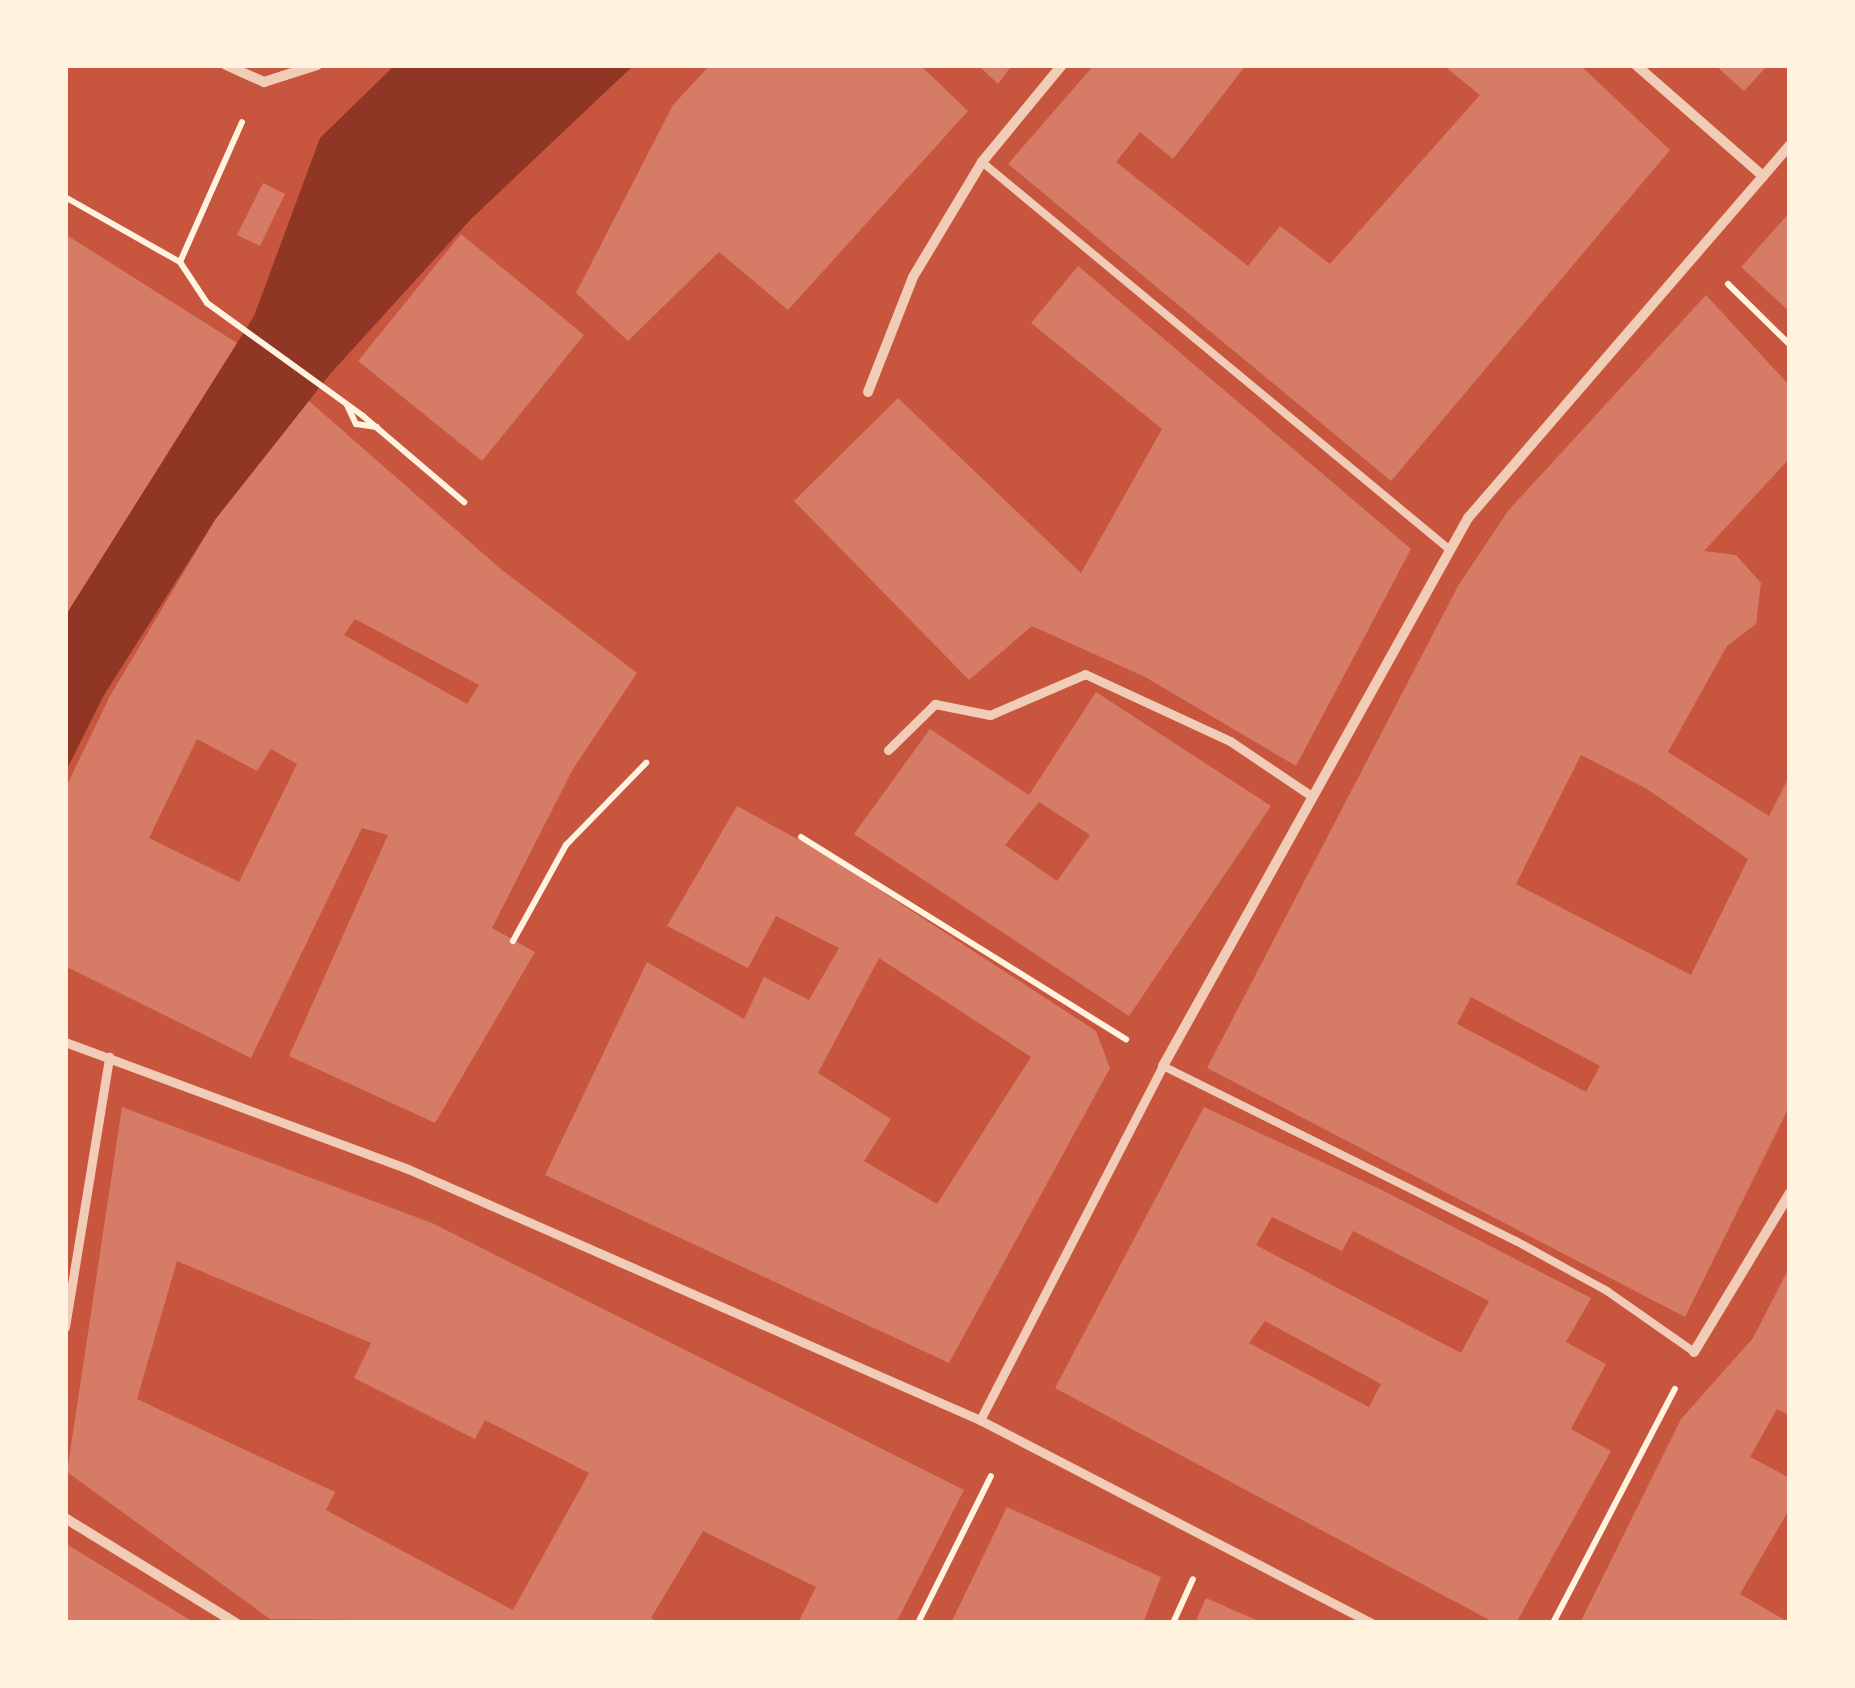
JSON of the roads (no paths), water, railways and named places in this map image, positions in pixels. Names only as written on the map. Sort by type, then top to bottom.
[{"type":"street","points":[[226,65],[264,82],[317,65]]},
{"type":"street","points":[[868,392],[912,277],[982,162],[1062,65]]},
{"type":"street","points":[[1636,65],[1763,176]]},
{"type":"street","points":[[980,1420],[1163,1066],[1310,794],[1468,518],[1790,145]]},
{"type":"street","points":[[888,750],[936,704],[990,714],[1085,674],[1230,741],[1310,794]]},
{"type":"street","points":[[65,1042],[408,1169],[980,1420],[1372,1623]]},
{"type":"street","points":[[65,1326],[109,1057]]},
{"type":"street","points":[[1694,1352],[1790,1193]]},
{"type":"street","points":[[65,1518],[236,1623]]},
{"type":"lane","points":[[982,162],[1450,550]]},
{"type":"lane","points":[[1163,1066],[1516,1241],[1607,1291],[1694,1352]]}]
